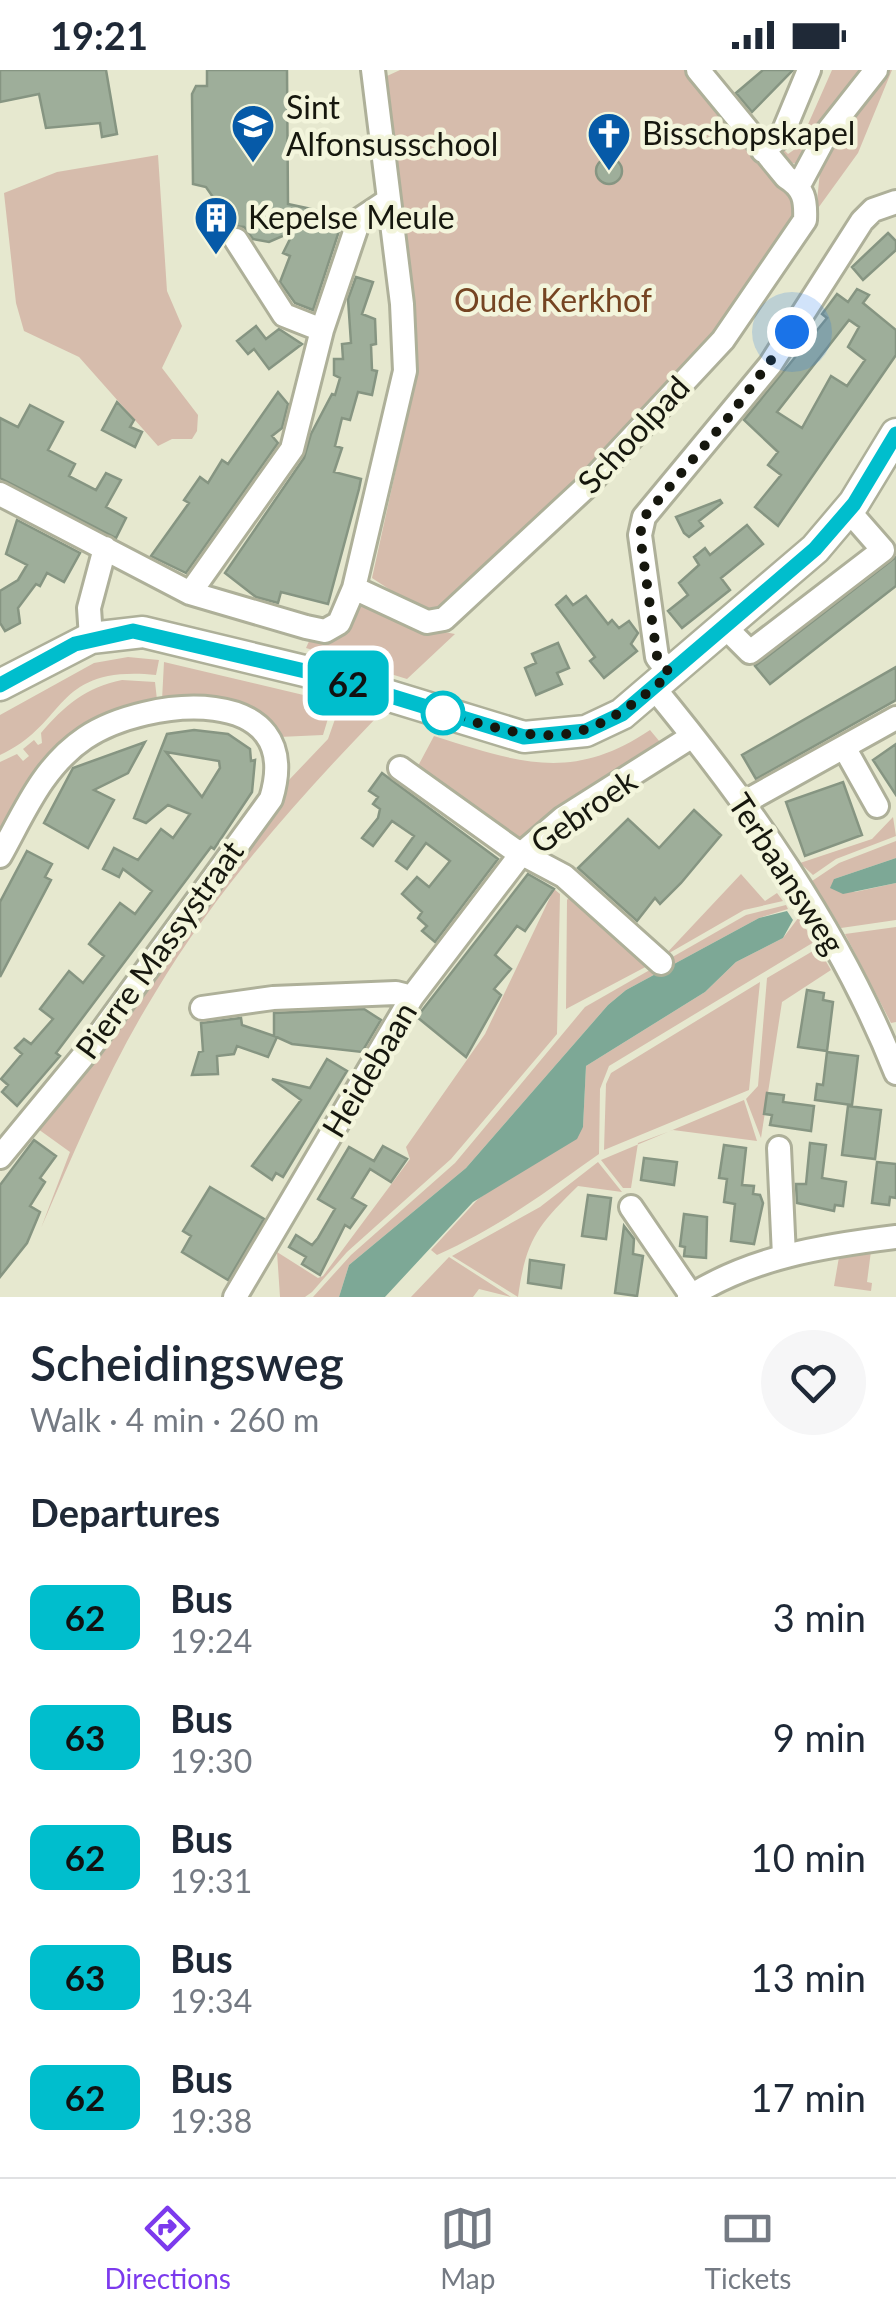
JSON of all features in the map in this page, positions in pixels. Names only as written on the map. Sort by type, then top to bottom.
[{"type":"main road","points":[[0,684],[91,638],[152,633],[392,696],[503,732],[542,738],[586,731],[622,714],[815,549],[891,452]]},
{"type":"street","points":[[0,494],[190,593],[325,630],[340,623],[354,588],[405,371],[402,304],[386,202],[373,70]]},
{"type":"street","points":[[698,70],[786,178],[799,185],[828,131],[876,70]]},
{"type":"street","points":[[763,150],[782,135],[809,70]]},
{"type":"street","name":"Schoolpad","points":[[354,588],[426,622],[444,619],[472,596],[585,488],[723,340],[805,220],[806,202],[799,185]]},
{"type":"street","points":[[190,593],[292,449],[322,330],[359,220],[386,202]]},
{"type":"street","name":"Terbaansweg","points":[[896,202],[873,210],[862,221],[770,365],[644,517],[640,535],[662,680],[691,737],[743,803],[829,938],[896,1071]]},
{"type":"street","points":[[236,240],[284,315],[322,330]]},
{"type":"street","points":[[726,628],[750,652],[883,550],[848,510]]},
{"type":"street","points":[[91,638],[88,608],[105,548]]},
{"type":"street","name":"Pierre Massystraat","points":[[0,856],[49,771],[84,738],[112,723],[160,708],[203,706],[232,710],[260,729],[275,761],[277,780],[271,799],[89,1049],[0,1157]]},
{"type":"street","points":[[743,803],[896,718]]},
{"type":"street","name":"Gebroek","points":[[661,963],[564,876],[521,854],[563,818],[691,737]]},
{"type":"street","points":[[844,747],[877,806]]},
{"type":"street","points":[[400,768],[521,854]]},
{"type":"street","name":"Heidebaan","points":[[235,1297],[412,997],[521,854]]},
{"type":"street","points":[[202,1008],[273,998],[396,993],[412,997]]},
{"type":"street","points":[[779,1148],[784,1256]]},
{"type":"street","points":[[631,1208],[690,1296],[738,1270],[784,1256],[896,1237]]},
{"type":"green space","name":"Oude Kerkhof","points":[[400,70],[687,70],[798,206],[744,293],[675,382],[452,610],[424,612],[372,578],[411,401],[414,364],[387,76]]},
{"type":"green space","points":[[832,70],[869,70],[800,163],[784,164],[778,160],[780,146],[788,154],[798,147]]},
{"type":"green space","points":[[882,70],[892,70],[858,153],[816,211],[822,152]]},
{"type":"green space","points":[[158,155],[167,291],[182,326],[162,368],[198,415],[192,439],[172,439],[158,446],[79,357],[24,331],[16,303],[4,193],[57,172]]},
{"type":"green space","points":[[363,599],[423,628],[455,634],[407,679],[306,648],[310,639],[344,629]]},
{"type":"green space","points":[[128,657],[159,660],[156,675],[122,674],[79,688],[39,728],[0,755],[0,715],[94,663]]},
{"type":"green space","points":[[164,662],[333,702],[323,735],[279,737],[259,713],[255,716],[241,708],[242,703],[162,700]]},
{"type":"green space","points":[[122,680],[155,682],[157,700],[124,709],[0,837],[0,762],[17,754],[23,761],[29,756],[23,749],[34,740],[38,745],[42,743],[41,733],[67,706],[97,687]]},
{"type":"green space","points":[[340,705],[376,718],[258,849],[179,955],[108,1079],[41,1228],[70,1152],[38,1129],[86,1072],[81,1067],[87,1059],[96,1062],[90,1056],[279,797],[284,798],[288,781],[328,739]]},
{"type":"green space","points":[[650,730],[660,742],[658,750],[524,842],[511,839],[421,774],[418,766],[434,736],[518,760],[544,763],[595,757]]},
{"type":"green space","points":[[893,817],[896,836],[836,859],[813,875],[800,863],[872,839]]},
{"type":"green space","points":[[896,841],[896,858],[834,879],[855,892],[896,883],[896,920],[841,928],[812,881],[839,863]]},
{"type":"green space","points":[[741,874],[765,901],[777,893],[783,901],[744,910],[664,956]]},
{"type":"green space","points":[[554,889],[560,894],[557,1034],[451,1159],[347,1252],[312,1292],[305,1297],[280,1297],[277,1252],[318,1278],[323,1276],[410,1159],[406,1147],[485,1034]]},
{"type":"green space","points":[[572,893],[653,963],[566,1009],[567,900]]},
{"type":"green space","points":[[786,905],[788,909],[759,918],[626,990],[608,1005],[466,1168],[349,1265],[339,1297],[313,1297],[351,1255],[455,1163],[585,1007],[746,915]]},
{"type":"green space","points":[[799,917],[814,942],[609,1066],[600,1089],[599,1154],[482,1232],[437,1255],[431,1250],[478,1199],[583,1127],[586,1066],[705,992],[736,962],[783,938]]},
{"type":"green space","points":[[896,927],[896,1022],[891,1023],[845,934]]},
{"type":"green space","points":[[818,948],[831,970],[782,1002],[761,1138],[746,1099],[758,1086],[767,978]]},
{"type":"green space","points":[[760,982],[749,1090],[604,1150],[606,1084],[611,1073]]},
{"type":"green space","points":[[744,1100],[757,1141],[674,1130]]},
{"type":"green space","points":[[638,1145],[631,1188],[623,1188],[601,1160]]},
{"type":"green space","points":[[598,1162],[622,1192],[578,1186],[564,1200],[530,1247],[518,1297],[452,1256],[540,1207]]},
{"type":"green space","points":[[871,1251],[867,1282],[872,1283],[871,1291],[834,1286],[839,1257]]},
{"type":"green space","points":[[449,1257],[511,1297],[479,1289],[473,1297],[411,1297]]},
{"type":"shaded area","points":[[896,858],[896,883],[843,894],[830,888],[834,879]]},
{"type":"shaded area","points":[[787,911],[793,920],[783,938],[736,962],[705,992],[586,1066],[583,1127],[577,1139],[473,1202],[385,1297],[339,1297],[349,1265],[466,1168],[608,1005],[626,990],[759,918]]},
{"type":"building","points":[[0,70],[106,70],[117,134],[102,137],[100,123],[46,128],[39,94],[0,102]]},
{"type":"building","points":[[207,70],[287,70],[288,204],[344,216],[313,310],[295,303],[280,282],[290,256],[283,253],[294,231],[269,242],[253,239],[244,227],[233,226],[206,187],[193,184],[192,94],[196,86],[207,86]]},
{"type":"building","points":[[763,70],[793,70],[752,112],[736,93]]},
{"type":"building","name":"Bisschopskapel","points":[[609,158],[618,162],[622,171],[618,180],[609,184],[600,180],[596,171],[600,162]]},
{"type":"building","points":[[888,233],[896,241],[896,250],[863,280],[852,267]]},
{"type":"building","points":[[356,277],[373,282],[362,314],[375,319],[376,344],[371,345],[372,370],[377,371],[372,395],[358,392],[350,420],[342,418],[335,446],[342,448],[334,472],[361,479],[328,604],[281,592],[278,603],[256,597],[225,573],[304,458],[311,434],[332,394],[335,395],[340,378],[334,375],[334,359],[343,359],[342,344],[351,343],[348,299]]},
{"type":"building","points":[[857,289],[869,295],[863,303],[896,330],[896,355],[778,526],[755,507],[781,475],[768,465],[778,452],[744,420],[827,318],[822,314],[837,294],[848,302]],"holes":[[[849,320],[859,327],[848,347],[865,360],[847,386],[831,376],[802,428],[777,412]]]},
{"type":"building","points":[[256,326],[266,339],[279,329],[302,344],[269,369],[254,349],[248,354],[237,341]]},
{"type":"building","points":[[278,392],[288,404],[282,428],[272,436],[278,443],[186,573],[151,556],[189,503],[184,500],[200,477],[208,483],[222,460],[228,464]]},
{"type":"building","points":[[117,402],[134,420],[130,427],[142,432],[135,447],[102,430]]},
{"type":"building","points":[[30,405],[63,422],[48,450],[75,464],[69,476],[96,490],[106,473],[121,480],[106,507],[126,518],[116,538],[0,478],[0,418],[18,427]]},
{"type":"building","points":[[720,500],[722,503],[699,521],[703,526],[689,537],[684,533],[676,517]]},
{"type":"building","points":[[17,520],[80,553],[64,582],[47,573],[40,586],[36,584],[18,608],[20,623],[5,631],[0,623],[0,591],[18,580],[27,565],[6,554]]},
{"type":"building","points":[[747,525],[763,544],[721,578],[730,590],[682,628],[668,611],[688,595],[679,583],[699,565],[694,557],[705,548],[710,555]]},
{"type":"building","points":[[896,557],[896,586],[770,684],[755,666]]},
{"type":"building","points":[[566,596],[573,605],[586,596],[608,624],[612,620],[619,628],[629,621],[638,633],[631,644],[637,651],[604,678],[590,661],[595,657],[556,605]]},
{"type":"building","points":[[558,643],[569,668],[557,673],[562,684],[536,695],[525,668],[536,663],[532,654]]},
{"type":"building","points":[[896,667],[896,700],[756,779],[742,755]]},
{"type":"building","points":[[194,730],[228,734],[250,749],[251,761],[255,760],[252,792],[214,849],[211,847],[56,1053],[60,1056],[17,1106],[2,1092],[8,1085],[1,1079],[22,1054],[15,1048],[24,1039],[31,1044],[53,1019],[40,1009],[69,971],[83,983],[104,956],[89,944],[120,903],[135,914],[152,891],[123,869],[119,877],[103,869],[114,848],[138,860],[161,829],[173,838],[190,814],[168,805],[146,823],[134,818],[167,734]],"holes":[[[166,752],[219,761],[220,768],[202,797]]]},
{"type":"building","points":[[145,742],[128,773],[94,790],[114,800],[88,848],[44,823],[73,768]]},
{"type":"building","points":[[896,744],[896,795],[873,760]]},
{"type":"building","points":[[382,773],[498,859],[435,942],[422,931],[427,926],[418,918],[422,912],[402,894],[417,877],[429,887],[450,861],[426,843],[407,869],[396,861],[414,836],[392,821],[373,846],[362,838],[378,818],[380,809],[373,804],[378,797],[369,791]]},
{"type":"building","points":[[843,782],[862,835],[805,856],[786,802]]},
{"type":"building","points":[[694,810],[721,835],[681,883],[660,904],[655,898],[637,921],[578,868],[628,819],[659,848]]},
{"type":"building","points":[[27,851],[52,864],[45,877],[51,880],[0,977],[0,902]]},
{"type":"building","points":[[528,874],[554,889],[525,931],[517,926],[495,955],[511,969],[494,989],[501,995],[466,1057],[417,1017]]},
{"type":"building","points":[[807,990],[824,993],[823,1000],[833,1002],[827,1051],[798,1047]]},
{"type":"building","points":[[364,1009],[381,1020],[362,1052],[292,1044],[274,1036],[274,1013]]},
{"type":"building","points":[[241,1018],[242,1025],[277,1037],[268,1057],[237,1046],[234,1054],[217,1056],[218,1074],[192,1075],[199,1052],[203,1051],[201,1023]]},
{"type":"building","points":[[827,1052],[858,1056],[852,1105],[815,1100],[817,1084],[823,1085]]},
{"type":"building","points":[[327,1059],[347,1071],[283,1177],[276,1173],[272,1180],[252,1166],[301,1100],[272,1079],[310,1088]]},
{"type":"building","points":[[767,1093],[784,1095],[783,1102],[814,1106],[811,1131],[770,1125],[772,1115],[764,1114]]},
{"type":"building","points":[[848,1106],[881,1110],[875,1159],[842,1155]]},
{"type":"building","points":[[34,1140],[56,1156],[40,1178],[45,1182],[30,1206],[40,1212],[27,1243],[0,1277],[0,1185]]},
{"type":"building","points":[[810,1143],[826,1145],[822,1178],[846,1182],[843,1206],[835,1205],[834,1211],[797,1203],[796,1184],[806,1184]]},
{"type":"building","points":[[724,1145],[746,1148],[742,1185],[754,1186],[753,1194],[760,1195],[763,1203],[754,1244],[731,1241],[735,1204],[724,1202],[727,1179],[719,1178]]},
{"type":"building","points":[[383,1146],[407,1159],[391,1182],[370,1169],[352,1198],[366,1206],[350,1228],[345,1225],[320,1275],[302,1264],[306,1257],[289,1247],[296,1235],[312,1245],[318,1238],[335,1209],[318,1199],[349,1147],[374,1161]]},
{"type":"building","points":[[644,1158],[677,1162],[674,1185],[641,1180]]},
{"type":"building","points":[[877,1162],[896,1164],[896,1198],[890,1197],[889,1205],[872,1203]]},
{"type":"building","points":[[210,1187],[264,1219],[228,1280],[182,1252],[191,1236],[183,1231]]},
{"type":"building","points":[[588,1195],[611,1198],[606,1239],[582,1236]]},
{"type":"building","points":[[684,1214],[707,1217],[706,1258],[684,1256],[685,1247],[680,1246]]},
{"type":"building","points":[[624,1226],[634,1239],[633,1254],[643,1256],[637,1296],[615,1293]]},
{"type":"building","points":[[530,1260],[564,1265],[561,1288],[528,1283]]},
{"type":"bus line","name":"62","points":[[0,685],[75,644],[133,631],[169,636],[322,675],[524,737],[586,731],[622,714],[815,549],[854,504],[896,434]]},
{"type":"place","name":"Sint Alfonsusschool","points":[[253,164]]},
{"type":"place","name":"Bisschopskapel","points":[[609,172]]},
{"type":"place","name":"Kepelse Meule","points":[[216,256]]},
{"type":"route","points":[[443,713],[524,737],[567,735],[586,731],[622,714],[670,674],[657,656],[640,535],[644,517],[728,418],[792,332]]}]
